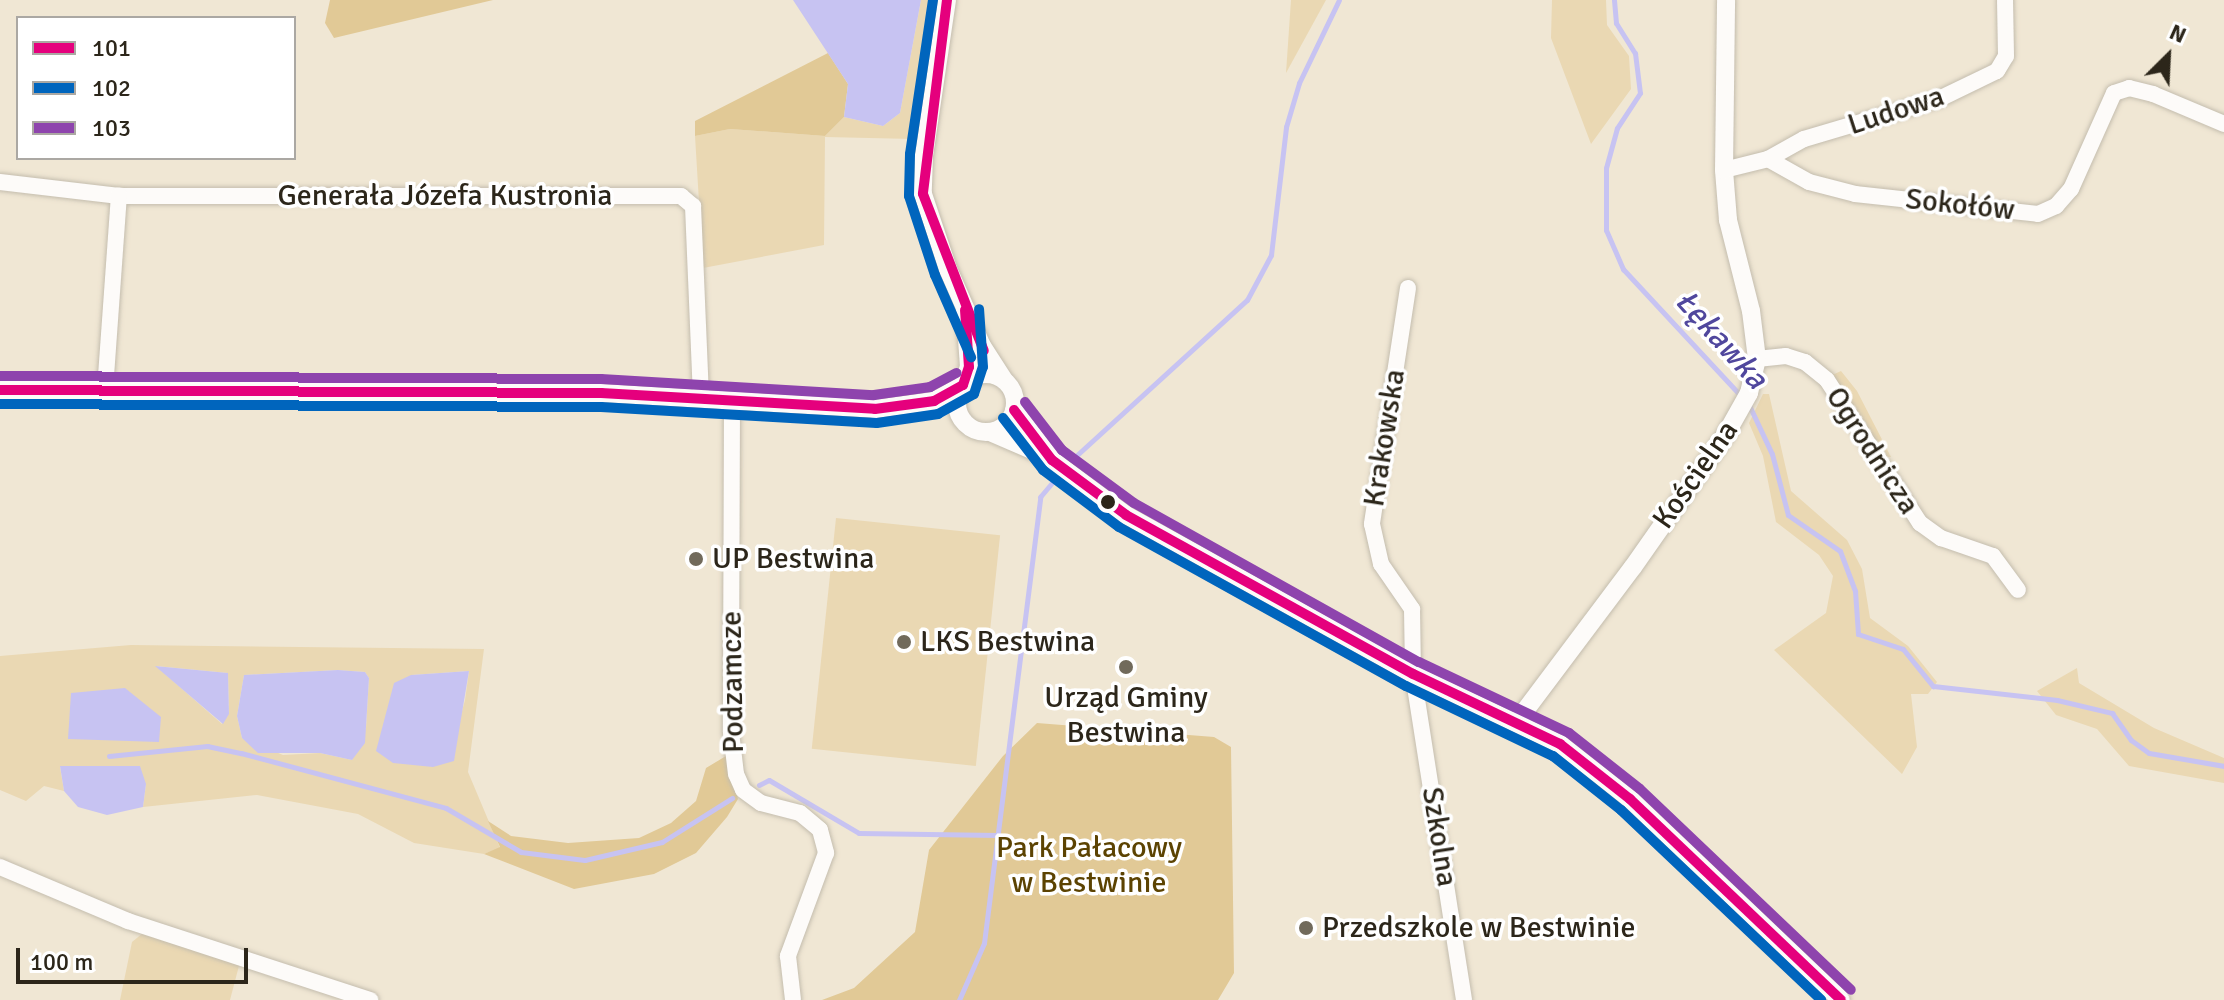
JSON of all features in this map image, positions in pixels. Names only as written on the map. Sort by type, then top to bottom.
[{"type":"street","points":[[947,0],[924,156],[923,194],[965,310],[1015,399],[1010,420],[990,432]]},
{"type":"street","name":"Kościelna","points":[[1518,720],[1746,400],[1757,359],[1751,311],[1728,220],[1724,170],[1726,0]]},
{"type":"street","name":"Ludowa","points":[[1724,170],[1768,159],[1804,139],[1939,99],[1997,71],[2006,56],[2005,0]]},
{"type":"street","name":"Sokołów","points":[[1768,159],[1809,182],[1855,194],[2038,214],[2056,206],[2071,189],[2114,93],[2129,88],[2153,94],[2224,124]]},
{"type":"street","name":"Generała Józefa Kustronia","points":[[0,182],[119,196],[681,196],[693,206],[701,399]]},
{"type":"street","points":[[105,390],[119,196]]},
{"type":"street","name":"Krakowska","points":[[1408,288],[1372,524],[1381,564],[1412,609],[1413,674]]},
{"type":"street","points":[[961,417],[958,395],[969,367],[965,310]]},
{"type":"street","name":"Ogrodnicza","points":[[1757,359],[1786,356],[1805,362],[1827,380],[1920,523],[1941,538],[1993,556],[2018,590]]},
{"type":"street","points":[[875,409],[934,401],[982,374],[1004,380]]},
{"type":"street","points":[[0,390],[601,393],[875,409],[961,417],[979,431],[990,432],[1052,460]]},
{"type":"street","name":"Podzamcze","points":[[732,402],[731,732],[736,774],[743,790],[761,803],[800,813],[820,830],[826,853],[788,956],[793,1000]]},
{"type":"street","points":[[1014,410],[1052,460],[1071,476],[1196,557],[1413,674],[1518,720],[1598,771],[1841,1000]]},
{"type":"street","name":"Szkolna","points":[[1413,674],[1464,1000]]},
{"type":"street","points":[[0,867],[128,921],[370,1000]]},
{"type":"shaded area","points":[[793,0],[921,0],[900,113],[883,126],[844,117],[848,84]]},
{"type":"shaded area","points":[[921,0],[934,0],[913,139],[825,137],[824,245],[703,268],[695,136],[730,129],[825,136],[844,117],[883,126],[900,113]]},
{"type":"shaded area","points":[[1291,0],[1326,0],[1286,73]]},
{"type":"shaded area","points":[[1552,0],[1606,0],[1607,25],[1629,56],[1631,89],[1591,144],[1551,38]]},
{"type":"shaded area","points":[[1841,371],[1857,391],[1891,457],[1883,457],[1865,422],[1830,376]]},
{"type":"shaded area","points":[[1763,394],[1769,394],[1791,491],[1847,540],[1862,569],[1870,618],[1908,646],[1937,682],[1928,694],[1911,694],[1917,747],[1902,774],[1774,650],[1826,613],[1833,576],[1819,555],[1776,522],[1763,456],[1749,423]]},
{"type":"shaded area","name":"LKS Bestwina","points":[[836,518],[1000,535],[976,766],[812,749]]},
{"type":"shaded area","points":[[131,645],[484,649],[468,772],[500,848],[484,854],[414,843],[358,814],[257,795],[143,807],[146,784],[60,767],[64,791],[44,786],[26,801],[0,790],[0,656]],"holes":[[[156,666],[228,673],[229,713],[222,724]],[[338,670],[365,672],[369,678],[366,728],[352,760],[320,753],[283,755],[242,738],[237,716],[244,675]],[[469,671],[457,730],[411,675]]]},
{"type":"shaded area","points":[[155,666],[228,673],[229,714],[223,724]]},
{"type":"shaded area","points":[[2077,668],[2079,683],[2154,728],[2224,758],[2224,783],[2129,766],[2097,729],[2056,715],[2037,691]]},
{"type":"shaded area","points":[[338,670],[365,672],[369,678],[365,743],[352,760],[320,753],[258,753],[242,738],[237,716],[244,675]]},
{"type":"shaded area","points":[[469,671],[454,761],[433,767],[393,763],[376,751],[394,683],[411,675]]},
{"type":"shaded area","points":[[125,688],[161,717],[159,742],[68,739],[71,693]]},
{"type":"shaded area","points":[[60,766],[140,766],[146,784],[143,807],[107,815],[78,807],[64,791]]},
{"type":"shaded area","points":[[143,933],[240,962],[230,1000],[120,1000],[132,942]]},
{"type":"green space","points":[[330,0],[493,0],[334,38],[325,23]]},
{"type":"green space","points":[[828,53],[848,84],[844,117],[825,136],[730,129],[695,136],[695,121]]},
{"type":"green space","name":"Park Pałacowy w Bestwinie","points":[[1037,723],[1214,737],[1231,747],[1234,973],[1218,1000],[822,1000],[854,988],[915,932],[929,850],[1003,756]]},
{"type":"green space","points":[[726,756],[738,799],[696,853],[654,874],[574,889],[484,854],[500,847],[488,821],[511,836],[568,843],[639,838],[671,823],[696,801],[706,768]]},
{"type":"waterway","points":[[1066,465],[1247,300],[1271,255],[1286,127],[1299,83],[1339,0]]},
{"type":"waterway","name":"Łękawka","points":[[1614,0],[1616,23],[1635,53],[1640,93],[1617,128],[1606,168],[1606,230],[1623,269],[1742,397]]},
{"type":"waterway","name":"Łękawka","points":[[1749,405],[1772,454],[1788,515],[1840,551],[1855,591],[1858,634],[1903,649],[1933,686],[2057,700],[2112,713],[2131,740],[2149,753],[2224,766]]},
{"type":"waterway","points":[[959,1000],[984,943],[1040,497],[1060,473]]},
{"type":"waterway","points":[[109,756],[207,746],[241,753],[446,808],[521,852],[585,860],[662,842],[732,798]]},
{"type":"waterway","points":[[759,785],[769,780],[859,833],[998,835]]},
{"type":"transit line","name":"102","points":[[933,0],[910,154],[909,196],[935,275],[971,357]]},
{"type":"transit line","name":"101","points":[[947,0],[923,194],[984,351]]},
{"type":"transit line","name":"102","points":[[0,404],[601,407],[877,423],[938,414],[974,394],[983,367],[979,309]]},
{"type":"transit line","name":"101","points":[[0,390],[601,393],[875,409],[934,401],[963,385],[969,367],[965,310]]},
{"type":"transit line","name":"103","points":[[0,376],[601,379],[874,395],[930,387],[956,373]]},
{"type":"transit line","name":"103","points":[[1025,402],[1062,450],[1134,503],[1419,662],[1569,733],[1640,789],[1851,990]]},
{"type":"transit line","name":"101","points":[[1014,410],[1052,460],[1126,515],[1413,674],[1560,744],[1630,799],[1841,1000]]},
{"type":"transit line","name":"102","points":[[1003,418],[1043,470],[1119,527],[1406,686],[1553,756],[1621,810],[1821,1000]]},
{"type":"place","name":"UP Bestwina","points":[[696,559]]},
{"type":"place","name":"LKS Bestwina","points":[[904,642]]},
{"type":"place","name":"Urząd Gminy Bestwina","points":[[1126,667]]},
{"type":"place","name":"Przedszkole w Bestwinie","points":[[1306,928]]}]
